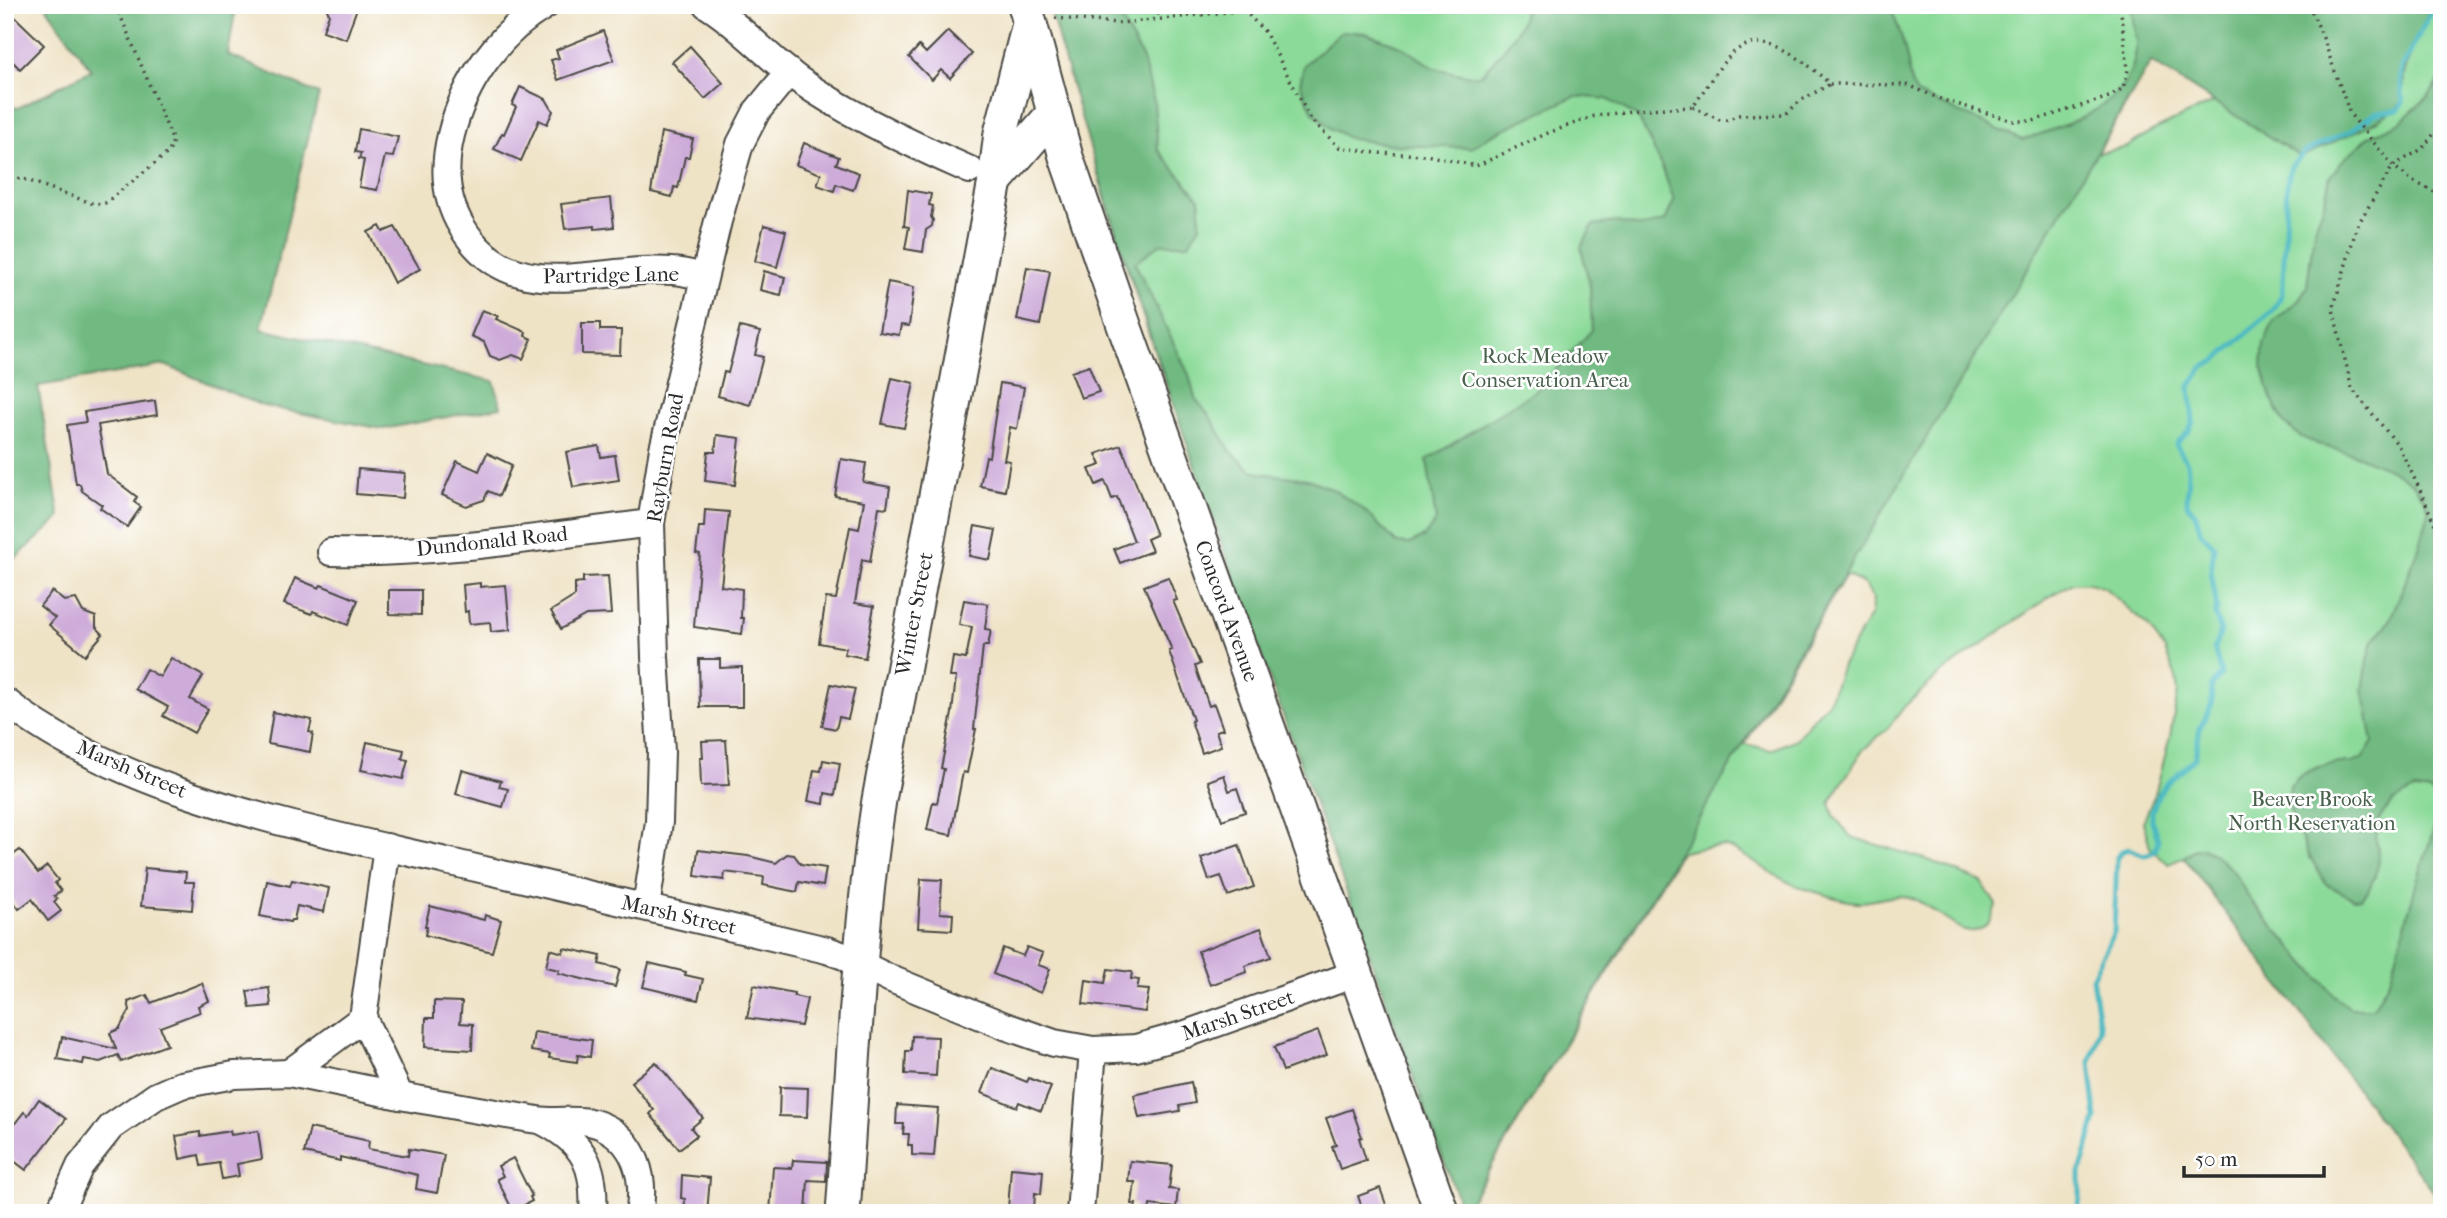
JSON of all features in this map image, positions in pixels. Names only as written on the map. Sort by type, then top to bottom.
[{"type":"main road","name":"Concord Avenue","points":[[1034,15],[1052,105],[1072,176],[1442,1213]]},
{"type":"main road","name":"Winter Street","points":[[843,1213],[869,868],[879,800],[991,172],[1034,15]]},
{"type":"main road","points":[[1000,133],[1008,122],[1026,107],[1052,105]]},
{"type":"main road","points":[[991,172],[1052,105]]},
{"type":"main road","points":[[991,172],[1022,162],[1036,161],[1072,176]]},
{"type":"street","name":"Partridge Lane","points":[[546,5],[501,39],[486,57],[455,122],[445,177],[459,222],[478,249],[488,258],[512,272],[534,277],[570,278],[672,271],[704,277]]},
{"type":"street","points":[[707,5],[729,19],[789,72],[816,91],[878,125],[991,172]]},
{"type":"street","name":"Rayburn Road","points":[[646,908],[659,822],[661,751],[655,657],[652,523],[663,449],[704,277],[740,144],[757,111],[789,72]]},
{"type":"street","name":"Dundonald Road","points":[[331,552],[372,553],[485,544],[652,523]]},
{"type":"street","name":"Marsh Street","points":[[5,701],[26,717],[79,748],[172,789],[387,847],[827,950],[891,979],[1054,1043],[1093,1050],[1136,1048],[1186,1034],[1355,974]]},
{"type":"street","points":[[387,847],[363,1018],[400,1096]]},
{"type":"street","points":[[289,1073],[363,1018]]},
{"type":"street","points":[[1080,1213],[1093,1050]]},
{"type":"street","points":[[58,1213],[74,1177],[94,1146],[111,1127],[156,1096],[181,1085],[208,1079],[289,1073],[541,1121],[591,1122],[614,1133],[633,1155],[642,1184],[639,1213]]},
{"type":"street","points":[[541,1121],[556,1128],[584,1157],[594,1177],[593,1213]]},
{"type":"path","points":[[5,184],[22,178],[94,204],[106,203],[169,152],[173,141],[116,5]]},
{"type":"path","points":[[1153,20],[1164,5]]},
{"type":"path","points":[[1239,5],[1265,32],[1311,120],[1339,147],[1376,153],[1426,155],[1476,166],[1536,138],[1595,116],[1645,109],[1693,107],[1720,120],[1738,115],[1786,114],[1801,101],[1830,84],[1908,85],[1943,100],[2014,121],[2033,121],[2109,97],[2123,88],[2129,70],[2120,5]]},
{"type":"path","points":[[2309,5],[2350,114],[2393,166],[2442,197]]},
{"type":"path","points":[[1034,15],[1118,23],[1245,10]]},
{"type":"path","points":[[1693,107],[1730,56],[1741,47],[1758,43],[1784,49],[1804,61],[1830,84]]},
{"type":"path","points":[[2442,124],[2422,149],[2393,166],[2357,226],[2333,309],[2352,389],[2398,445],[2442,541]]},
{"type":"green space","points":[[45,5],[236,5],[228,55],[319,94],[261,329],[494,381],[501,407],[383,429],[263,406],[165,365],[38,386],[60,518],[5,568],[5,106],[18,108],[91,70]]},
{"type":"green space","name":"Rock Meadow Conservation Area","points":[[1049,5],[2442,5],[2442,1203],[2184,857],[2169,864],[2151,850],[2143,822],[2155,794],[2170,737],[2178,692],[2176,678],[2165,650],[2147,625],[2105,588],[2090,583],[2073,583],[1940,674],[1863,750],[1830,802],[1834,816],[1851,837],[1931,861],[1982,882],[1996,905],[1989,922],[1980,930],[1969,931],[1906,896],[1859,902],[1828,896],[1788,882],[1723,846],[1680,853],[1463,1213],[1443,1158],[1413,1155],[1403,1125],[1420,1096],[1158,362],[1111,219]],"holes":[[[2151,62],[2214,102],[2152,131],[2127,147],[2098,153]],[[1846,575],[1864,584],[1873,598],[1871,614],[1842,665],[1829,701],[1796,739],[1771,750],[1745,744]]]},
{"type":"green space","name":"Rock Meadow Conservation Area","points":[[1049,5],[1118,5],[1117,12],[1142,57],[1154,101],[1158,150],[1200,199],[1200,225],[1189,244],[1160,244],[1135,263],[1189,375],[1195,398],[1211,418],[1230,450],[1248,468],[1259,473],[1308,479],[1332,489],[1363,509],[1397,543],[1409,544],[1424,537],[1436,521],[1427,460],[1538,389],[1592,330],[1590,287],[1581,247],[1593,225],[1617,222],[1641,227],[1665,221],[1674,201],[1662,167],[1638,117],[1607,99],[1575,96],[1491,135],[1471,148],[1395,145],[1352,139],[1331,129],[1313,112],[1300,84],[1304,65],[1342,31],[1366,33],[1403,47],[1434,68],[1470,76],[1482,74],[1509,42],[1520,24],[1525,5],[1888,5],[1900,31],[1911,81],[1917,94],[2022,140],[2077,120],[2110,99],[2123,85],[2132,68],[2136,48],[2131,5],[2429,5],[2427,18],[2404,74],[2403,100],[2396,109],[2301,157],[2151,62],[1463,1213],[1169,392],[1094,161]]},
{"type":"green space","name":"Beaver Brook North Reservation","points":[[2442,78],[2442,1203],[2184,857],[2193,850],[2203,848],[2213,853],[2233,871],[2251,901],[2333,994],[2350,1008],[2373,1008],[2391,977],[2417,881],[2441,807],[2431,792],[2414,790],[2393,802],[2379,820],[2376,838],[2379,858],[2375,876],[2368,891],[2361,898],[2354,899],[2326,884],[2294,823],[2288,803],[2290,786],[2301,775],[2318,767],[2353,763],[2362,759],[2373,742],[2363,689],[2368,660],[2373,641],[2389,622],[2418,551],[2429,512],[2425,500],[2413,484],[2398,473],[2356,455],[2301,437],[2285,424],[2271,398],[2262,366],[2264,344],[2273,322],[2299,300],[2307,286],[2314,230],[2330,177],[2341,162],[2368,137],[2399,123],[2428,97]]},
{"type":"building","points":[[325,5],[358,5],[346,39],[323,31],[329,14]]},
{"type":"building","points":[[13,15],[44,45],[20,69],[5,54],[5,22]]},
{"type":"building","points":[[603,31],[614,60],[558,80],[551,60],[559,58],[556,50]]},
{"type":"building","points":[[948,31],[972,54],[950,78],[941,70],[932,80],[909,57],[919,46],[926,53]]},
{"type":"building","points":[[690,46],[723,83],[705,99],[672,62]]},
{"type":"building","points":[[520,87],[546,99],[553,111],[547,124],[539,120],[521,161],[494,149],[516,107],[512,105]]},
{"type":"building","points":[[359,129],[398,137],[393,157],[385,156],[377,190],[359,187],[364,160],[359,159],[361,153],[355,152]]},
{"type":"building","points":[[661,132],[693,139],[689,157],[685,157],[678,188],[674,187],[672,197],[651,192]]},
{"type":"building","points":[[804,143],[839,157],[836,164],[859,173],[853,190],[836,184],[834,191],[817,185],[821,174],[796,165]]},
{"type":"building","points":[[908,190],[931,194],[929,205],[933,206],[933,220],[932,226],[926,230],[923,252],[905,249],[909,227],[904,226]]},
{"type":"building","points":[[611,198],[614,227],[565,229],[561,204]]},
{"type":"building","points":[[764,225],[786,231],[777,267],[755,261]]},
{"type":"building","points":[[380,226],[383,232],[395,227],[420,269],[394,283],[368,232]]},
{"type":"building","points":[[1027,267],[1050,271],[1040,325],[1017,320]]},
{"type":"building","points":[[764,271],[785,277],[781,295],[760,290]]},
{"type":"building","points":[[888,282],[914,287],[909,326],[901,325],[899,335],[879,332]]},
{"type":"building","points":[[482,310],[526,332],[525,336],[532,339],[523,359],[513,355],[500,360],[490,356],[484,342],[471,336]]},
{"type":"building","points":[[582,323],[600,323],[600,330],[621,330],[620,355],[582,354]]},
{"type":"building","points":[[740,327],[760,332],[755,355],[763,357],[750,405],[718,396],[724,372],[728,373]]},
{"type":"building","points":[[1089,366],[1099,392],[1081,398],[1071,372]]},
{"type":"building","points":[[892,378],[914,383],[904,428],[882,424]]},
{"type":"building","points":[[1000,383],[1024,387],[1017,429],[1010,427],[1004,460],[1010,461],[1005,491],[980,486],[986,456],[989,457]]},
{"type":"building","points":[[155,401],[157,415],[98,425],[107,474],[137,497],[134,502],[141,507],[127,527],[100,508],[102,505],[82,491],[80,484],[76,484],[67,425],[86,422],[84,412]]},
{"type":"building","points":[[717,435],[740,438],[735,485],[705,481],[708,452],[715,452]]},
{"type":"building","points":[[1121,445],[1156,535],[1147,539],[1152,551],[1120,563],[1114,549],[1134,541],[1117,497],[1112,499],[1105,481],[1096,485],[1089,469],[1101,465],[1096,454]]},
{"type":"building","points":[[599,446],[601,457],[615,455],[619,480],[573,487],[566,452]]},
{"type":"building","points":[[487,453],[512,465],[499,496],[488,491],[484,500],[466,506],[442,495],[457,461],[479,471]]},
{"type":"building","points":[[841,459],[866,463],[863,482],[890,487],[887,508],[879,507],[870,562],[862,560],[855,603],[874,606],[865,658],[844,654],[846,648],[819,643],[826,598],[836,599],[850,527],[859,529],[864,501],[835,496]]},
{"type":"building","points":[[358,469],[405,473],[403,498],[356,494]]},
{"type":"building","points":[[705,510],[729,512],[721,586],[742,589],[742,634],[694,627],[700,554],[696,553],[699,527],[704,527]]},
{"type":"building","points":[[975,526],[996,530],[990,560],[969,556]]},
{"type":"building","points":[[608,576],[611,614],[586,615],[561,629],[551,611],[575,596],[575,583],[583,582],[583,577]]},
{"type":"building","points":[[1168,577],[1177,600],[1173,601],[1200,664],[1195,666],[1209,706],[1214,704],[1223,729],[1216,731],[1221,746],[1202,753],[1169,651],[1172,650],[1144,586]]},
{"type":"building","points":[[295,578],[358,600],[348,625],[313,611],[312,614],[284,604]]},
{"type":"building","points":[[480,583],[480,587],[506,585],[510,630],[491,632],[490,622],[469,624],[468,611],[465,612],[463,585]]},
{"type":"building","points":[[389,590],[421,590],[421,615],[389,614]]},
{"type":"building","points":[[52,591],[64,601],[76,599],[83,612],[96,617],[96,627],[103,634],[85,655],[49,625],[55,618],[40,606]]},
{"type":"building","points":[[964,600],[988,604],[985,629],[991,630],[988,646],[983,646],[976,729],[967,773],[963,772],[951,835],[927,830],[933,802],[937,803],[944,769],[941,768],[956,677],[950,677],[953,657],[966,659],[972,627],[959,625]]},
{"type":"building","points":[[171,658],[203,676],[190,699],[208,709],[194,733],[163,716],[168,707],[135,689],[146,669],[160,677]]},
{"type":"building","points":[[699,659],[720,659],[720,668],[742,667],[742,707],[700,707]]},
{"type":"building","points":[[831,684],[855,689],[848,719],[839,717],[836,729],[822,726]]},
{"type":"building","points":[[273,712],[312,720],[309,732],[313,733],[310,752],[268,744]]},
{"type":"building","points":[[726,740],[729,785],[701,786],[702,741]]},
{"type":"building","points":[[367,742],[404,750],[402,759],[408,760],[403,779],[361,770]]},
{"type":"building","points":[[823,760],[840,763],[835,795],[825,793],[824,804],[808,801],[814,770],[821,771]]},
{"type":"building","points":[[462,770],[501,781],[499,787],[508,789],[503,807],[456,794]]},
{"type":"building","points":[[1224,775],[1229,791],[1237,788],[1245,812],[1222,820],[1208,781]]},
{"type":"building","points":[[1239,845],[1254,887],[1228,896],[1221,876],[1209,880],[1201,858]]},
{"type":"building","points":[[20,850],[38,873],[47,866],[58,880],[55,883],[61,891],[54,896],[57,899],[54,902],[61,911],[48,921],[32,899],[19,909],[5,890],[5,861]]},
{"type":"building","points":[[698,850],[748,856],[776,863],[787,854],[794,855],[801,864],[826,868],[823,886],[799,882],[797,892],[763,885],[764,877],[725,872],[724,880],[695,876]]},
{"type":"building","points":[[145,868],[186,872],[185,882],[194,882],[192,910],[141,906]]},
{"type":"building","points":[[921,879],[942,880],[940,913],[953,914],[952,930],[918,928]]},
{"type":"building","points":[[292,880],[329,888],[324,912],[297,906],[294,920],[290,922],[260,916],[267,881],[290,886]]},
{"type":"building","points":[[430,906],[484,920],[485,915],[501,920],[492,952],[425,935]]},
{"type":"building","points":[[1261,928],[1271,957],[1245,966],[1247,972],[1210,985],[1198,951]]},
{"type":"building","points":[[1027,947],[1043,953],[1038,965],[1050,969],[1041,993],[993,974],[1003,948],[1023,956]]},
{"type":"building","points":[[564,948],[601,956],[599,964],[620,969],[615,987],[558,973],[559,970],[546,967],[550,949],[563,953]]},
{"type":"building","points":[[649,963],[703,979],[698,1000],[643,987]]},
{"type":"building","points":[[1108,969],[1132,972],[1131,979],[1139,980],[1137,989],[1149,990],[1145,1012],[1083,1004],[1086,980],[1105,983]]},
{"type":"building","points":[[202,983],[209,1001],[198,1006],[200,1012],[160,1027],[167,1045],[121,1062],[118,1055],[100,1062],[84,1059],[83,1064],[57,1059],[62,1037],[116,1049],[110,1033],[119,1029],[130,1010],[128,1002],[147,995],[151,1003]]},
{"type":"building","points":[[754,985],[794,993],[794,996],[807,999],[801,1026],[747,1018]]},
{"type":"building","points":[[269,988],[271,1006],[250,1008],[247,991]]},
{"type":"building","points":[[434,1001],[462,1002],[460,1023],[473,1024],[472,1050],[425,1047],[426,1018],[434,1018]]},
{"type":"building","points":[[1318,1031],[1327,1055],[1283,1071],[1274,1047]]},
{"type":"building","points":[[534,1032],[592,1040],[590,1057],[578,1055],[577,1062],[549,1058],[550,1054],[531,1051]]},
{"type":"building","points":[[912,1036],[938,1037],[936,1076],[905,1074],[906,1051],[911,1051]]},
{"type":"building","points":[[656,1062],[703,1118],[691,1128],[697,1135],[679,1149],[650,1114],[654,1110],[631,1082]]},
{"type":"building","points":[[992,1068],[1027,1082],[1029,1078],[1051,1087],[1041,1111],[1019,1102],[1017,1107],[982,1093]]},
{"type":"building","points":[[1191,1082],[1195,1103],[1179,1106],[1180,1111],[1139,1118],[1134,1095]]},
{"type":"building","points":[[780,1087],[808,1088],[807,1117],[779,1116]]},
{"type":"building","points":[[39,1099],[66,1119],[26,1170],[5,1154],[5,1136],[24,1112],[28,1115]]},
{"type":"building","points":[[897,1105],[938,1108],[934,1156],[912,1155],[912,1145],[908,1145],[909,1134],[903,1134],[904,1124],[896,1124]]},
{"type":"building","points":[[1352,1109],[1362,1137],[1359,1138],[1366,1160],[1340,1169],[1332,1146],[1336,1145],[1326,1118]]},
{"type":"building","points":[[310,1128],[369,1141],[368,1149],[408,1156],[409,1149],[444,1155],[437,1193],[416,1189],[418,1175],[340,1157],[340,1161],[304,1153]]},
{"type":"building","points":[[230,1131],[231,1135],[258,1131],[262,1159],[237,1164],[239,1176],[222,1179],[219,1163],[201,1166],[199,1155],[180,1159],[176,1136],[200,1132],[200,1136]]},
{"type":"building","points":[[513,1158],[532,1201],[513,1211],[497,1179],[503,1176],[498,1166]]},
{"type":"building","points":[[793,1160],[827,1162],[826,1181],[808,1180],[806,1213],[770,1213],[773,1167],[792,1168]]},
{"type":"building","points":[[1130,1161],[1172,1165],[1169,1189],[1178,1190],[1176,1208],[1150,1205],[1149,1213],[1134,1213],[1136,1204],[1132,1204],[1135,1182],[1128,1182]]},
{"type":"building","points":[[1011,1168],[1043,1171],[1041,1194],[1035,1193],[1034,1211],[1031,1213],[1015,1213],[1015,1209],[1008,1209]]},
{"type":"building","points":[[682,1175],[710,1178],[707,1213],[684,1213],[685,1199],[681,1198]]},
{"type":"building","points":[[1380,1188],[1389,1213],[1364,1213],[1358,1196]]},
{"type":"waterway","points":[[2076,1213],[2080,1199],[2080,1172],[2096,1119],[2090,1062],[2100,1029],[2092,978],[2114,932],[2117,857],[2122,851],[2129,849],[2144,855],[2156,849],[2158,840],[2152,812],[2159,793],[2195,758],[2200,728],[2212,704],[2211,687],[2221,674],[2214,647],[2221,632],[2215,615],[2217,608],[2211,571],[2214,546],[2201,532],[2195,513],[2187,504],[2187,463],[2176,444],[2188,432],[2193,422],[2190,386],[2202,368],[2216,361],[2274,309],[2282,294],[2287,183],[2291,166],[2306,151],[2352,130],[2373,114],[2399,109],[2403,102],[2400,77],[2402,67],[2431,12],[2432,5]]}]
